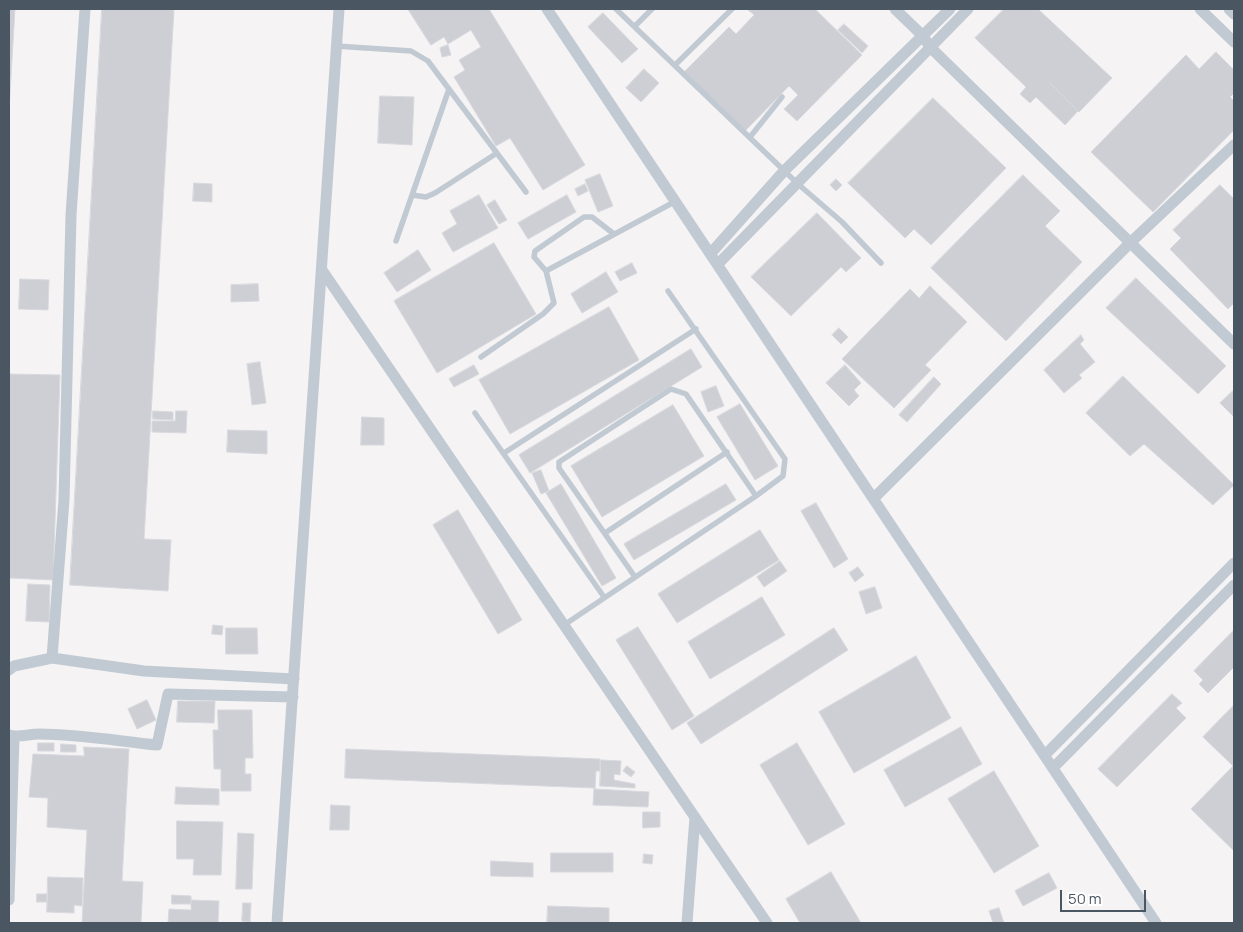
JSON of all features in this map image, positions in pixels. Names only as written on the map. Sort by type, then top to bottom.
[{"type":"street","points":[[52,658],[64,500],[71,215],[85,9]]},
{"type":"street","points":[[278,923],[339,9]]},
{"type":"street","points":[[895,9],[923,36],[930,47],[1234,344]]},
{"type":"street","points":[[711,253],[784,171],[950,9]]},
{"type":"street","points":[[718,264],[968,9]]},
{"type":"street","points":[[1200,9],[1234,42]]},
{"type":"street","points":[[1229,9],[1234,14]]},
{"type":"street","points":[[554,11],[718,264],[1156,923]]},
{"type":"street","points":[[874,498],[1131,242],[1234,145]]},
{"type":"street","points":[[322,270],[767,923]]},
{"type":"street","points":[[1045,755],[1234,564]]},
{"type":"street","points":[[1054,768],[1234,585]]},
{"type":"street","points":[[9,670],[14,666],[52,658],[144,670],[294,679]]},
{"type":"street","points":[[9,900],[11,736],[56,734],[157,745],[168,694],[293,698]]},
{"type":"street","points":[[687,923],[695,817]]},
{"type":"lane","points":[[616,9],[784,171],[842,222],[881,262]]},
{"type":"lane","points":[[634,26],[652,9]]},
{"type":"lane","points":[[675,65],[732,9]]},
{"type":"lane","points":[[336,46],[410,51],[428,60],[526,192]]},
{"type":"lane","points":[[396,241],[449,89]]},
{"type":"lane","points":[[750,138],[782,97]]},
{"type":"lane","points":[[412,195],[426,197],[435,193],[497,153]]},
{"type":"lane","points":[[546,271],[676,200]]},
{"type":"lane","points":[[481,357],[543,314],[554,303],[546,271],[534,256],[535,251],[584,217],[592,218],[614,234]]},
{"type":"lane","points":[[564,625],[783,476],[785,458],[668,291]]},
{"type":"lane","points":[[504,453],[696,330]]},
{"type":"lane","points":[[635,577],[559,468],[559,462],[671,389],[686,394],[756,496]]},
{"type":"lane","points":[[476,413],[604,598]]},
{"type":"lane","points":[[605,533],[727,452]]},
{"type":"building","points":[[9,9],[15,9],[9,111]]},
{"type":"building","points":[[102,9],[174,9],[144,539],[171,540],[168,591],[70,585]]},
{"type":"building","points":[[408,9],[489,9],[585,165],[543,190],[510,138],[496,146],[454,77],[465,70],[459,60],[481,47],[471,30],[448,44],[444,37],[431,45]]},
{"type":"building","points":[[747,9],[815,9],[862,55],[797,121],[784,109],[798,95],[789,86],[745,131],[684,72],[729,27],[736,34],[754,15]]},
{"type":"building","points":[[1004,9],[1038,9],[1112,78],[1065,125],[1036,97],[1030,103],[1020,94],[1026,87],[975,38]]},
{"type":"building","points":[[603,13],[638,49],[622,63],[588,27]]},
{"type":"building","points":[[844,24],[868,46],[862,53],[838,30]]},
{"type":"building","points":[[448,45],[451,55],[442,57],[440,48]]},
{"type":"building","points":[[1216,52],[1234,70],[1234,93],[1230,97],[1234,101],[1234,130],[1153,212],[1091,152],[1186,55],[1199,69]]},
{"type":"building","points":[[644,69],[659,83],[641,102],[626,88]]},
{"type":"building","points":[[380,96],[414,97],[412,145],[378,143]]},
{"type":"building","points":[[933,98],[1006,168],[931,245],[914,229],[905,238],[848,183]]},
{"type":"building","points":[[600,174],[613,206],[598,212],[585,180]]},
{"type":"building","points":[[1023,175],[1060,211],[1045,226],[1082,262],[1006,341],[931,268]]},
{"type":"building","points":[[836,179],[842,185],[836,191],[830,185]]},
{"type":"building","points":[[194,183],[212,184],[212,202],[193,201]]},
{"type":"building","points":[[585,184],[588,191],[578,196],[575,189]]},
{"type":"building","points":[[1220,185],[1234,199],[1234,303],[1228,309],[1170,249],[1181,238],[1173,230]]},
{"type":"building","points":[[479,195],[498,228],[453,252],[442,233],[457,224],[450,211]]},
{"type":"building","points":[[567,195],[576,212],[528,239],[518,223]]},
{"type":"building","points":[[495,200],[507,220],[499,224],[487,205]]},
{"type":"building","points":[[817,213],[861,258],[846,272],[841,267],[791,316],[751,277]]},
{"type":"building","points":[[494,243],[536,314],[437,373],[394,301]]},
{"type":"building","points":[[418,250],[431,270],[397,292],[384,273]]},
{"type":"building","points":[[632,263],[637,273],[620,281],[615,272]]},
{"type":"building","points":[[606,272],[618,292],[582,313],[571,294]]},
{"type":"building","points":[[1136,278],[1226,366],[1198,394],[1106,308]]},
{"type":"building","points":[[20,279],[49,280],[48,310],[19,309]]},
{"type":"building","points":[[258,284],[259,301],[231,302],[231,285]]},
{"type":"building","points":[[930,286],[967,322],[925,365],[931,370],[894,408],[842,359],[910,289],[919,298]]},
{"type":"building","points":[[609,307],[639,360],[510,434],[479,380]]},
{"type":"building","points":[[839,328],[848,337],[841,344],[832,335]]},
{"type":"building","points":[[1081,335],[1084,340],[1080,344],[1095,362],[1079,375],[1082,378],[1064,393],[1044,370]]},
{"type":"building","points":[[691,349],[702,367],[530,473],[519,455]]},
{"type":"building","points":[[260,362],[266,403],[252,405],[247,364]]},
{"type":"building","points":[[474,365],[479,374],[454,387],[449,379]]},
{"type":"building","points":[[845,365],[861,383],[854,390],[859,396],[849,406],[826,383]]},
{"type":"building","points":[[9,374],[60,375],[53,580],[9,578]]},
{"type":"building","points":[[1123,376],[1234,485],[1213,505],[1144,444],[1130,456],[1086,413]]},
{"type":"building","points":[[934,377],[941,384],[907,422],[899,415]]},
{"type":"building","points":[[716,386],[724,406],[708,412],[701,392]]},
{"type":"building","points":[[1234,390],[1234,417],[1220,403]]},
{"type":"building","points":[[740,404],[778,466],[755,480],[717,417]]},
{"type":"building","points":[[673,405],[704,456],[602,517],[571,466]]},
{"type":"building","points":[[153,411],[173,412],[173,420],[153,419]]},
{"type":"building","points":[[176,411],[187,411],[186,433],[152,432],[152,421],[175,421]]},
{"type":"building","points":[[362,417],[384,418],[384,445],[361,445]]},
{"type":"building","points":[[228,430],[267,431],[267,454],[227,452]]},
{"type":"building","points":[[541,470],[549,491],[541,494],[532,473]]},
{"type":"building","points":[[561,484],[616,578],[602,586],[546,493]]},
{"type":"building","points":[[726,484],[736,500],[634,560],[624,544]]},
{"type":"building","points":[[816,503],[848,559],[834,568],[801,511]]},
{"type":"building","points":[[458,510],[522,620],[498,634],[433,525]]},
{"type":"building","points":[[760,530],[779,560],[677,623],[658,594]]},
{"type":"building","points":[[780,561],[787,571],[764,587],[757,577]]},
{"type":"building","points":[[858,567],[864,575],[855,582],[849,573]]},
{"type":"building","points":[[28,584],[50,585],[49,622],[26,621]]},
{"type":"building","points":[[875,587],[882,608],[866,614],[859,592]]},
{"type":"building","points":[[762,597],[785,635],[710,679],[688,642]]},
{"type":"building","points":[[213,625],[223,626],[222,635],[212,634]]},
{"type":"building","points":[[638,627],[694,716],[672,730],[616,640]]},
{"type":"building","points":[[226,628],[257,628],[258,654],[226,654]]},
{"type":"building","points":[[834,628],[848,650],[701,744],[687,723]]},
{"type":"building","points":[[1234,630],[1234,667],[1208,693],[1199,684],[1203,680],[1194,671]]},
{"type":"building","points":[[916,656],[951,718],[854,773],[819,712]]},
{"type":"building","points":[[1172,694],[1182,703],[1176,708],[1186,718],[1117,787],[1098,769]]},
{"type":"building","points":[[147,700],[156,720],[137,729],[128,709]]},
{"type":"building","points":[[178,701],[215,701],[214,723],[177,722]]},
{"type":"building","points":[[1234,705],[1234,851],[1191,809],[1233,766],[1203,737]]},
{"type":"building","points":[[218,710],[252,710],[253,758],[245,758],[245,774],[251,774],[251,791],[221,791],[221,769],[214,769],[213,730],[218,730]]},
{"type":"building","points":[[961,727],[982,764],[905,807],[884,770]]},
{"type":"building","points":[[38,743],[54,743],[54,751],[38,751]]},
{"type":"building","points":[[797,743],[845,824],[808,845],[760,765]]},
{"type":"building","points":[[61,744],[76,745],[76,752],[61,752]]},
{"type":"building","points":[[84,747],[129,749],[122,881],[143,882],[141,923],[82,923],[87,830],[47,827],[48,798],[29,797],[33,754],[84,756]]},
{"type":"building","points":[[346,749],[600,759],[600,771],[596,771],[595,789],[649,792],[648,807],[593,805],[594,788],[345,778]]},
{"type":"building","points":[[601,760],[621,761],[620,775],[614,774],[614,780],[635,784],[635,788],[600,786]]},
{"type":"building","points":[[627,766],[635,772],[631,777],[623,771]]},
{"type":"building","points":[[994,771],[1039,846],[994,873],[948,799]]},
{"type":"building","points":[[176,787],[219,789],[219,805],[175,804]]},
{"type":"building","points":[[331,805],[350,806],[349,830],[330,830]]},
{"type":"building","points":[[643,812],[660,812],[660,827],[643,828]]},
{"type":"building","points":[[177,821],[223,822],[221,875],[193,875],[194,859],[177,859]]},
{"type":"building","points":[[238,833],[254,834],[252,889],[236,889]]},
{"type":"building","points":[[551,853],[613,853],[613,872],[551,872]]},
{"type":"building","points":[[644,854],[653,855],[652,864],[643,863]]},
{"type":"building","points":[[491,861],[533,863],[533,877],[491,876]]},
{"type":"building","points":[[831,872],[861,923],[800,923],[786,899]]},
{"type":"building","points":[[1049,873],[1057,888],[1023,906],[1015,891]]},
{"type":"building","points":[[48,877],[83,878],[82,906],[74,905],[74,913],[47,912]]},
{"type":"building","points":[[37,894],[47,894],[47,902],[37,902]]},
{"type":"building","points":[[172,895],[191,896],[191,904],[172,904]]},
{"type":"building","points":[[191,900],[219,901],[218,923],[168,923],[169,909],[191,910]]},
{"type":"building","points":[[243,903],[251,903],[250,922],[242,921]]},
{"type":"building","points":[[548,906],[609,908],[609,923],[547,923]]},
{"type":"building","points":[[999,908],[1004,923],[993,923],[989,911]]}]
